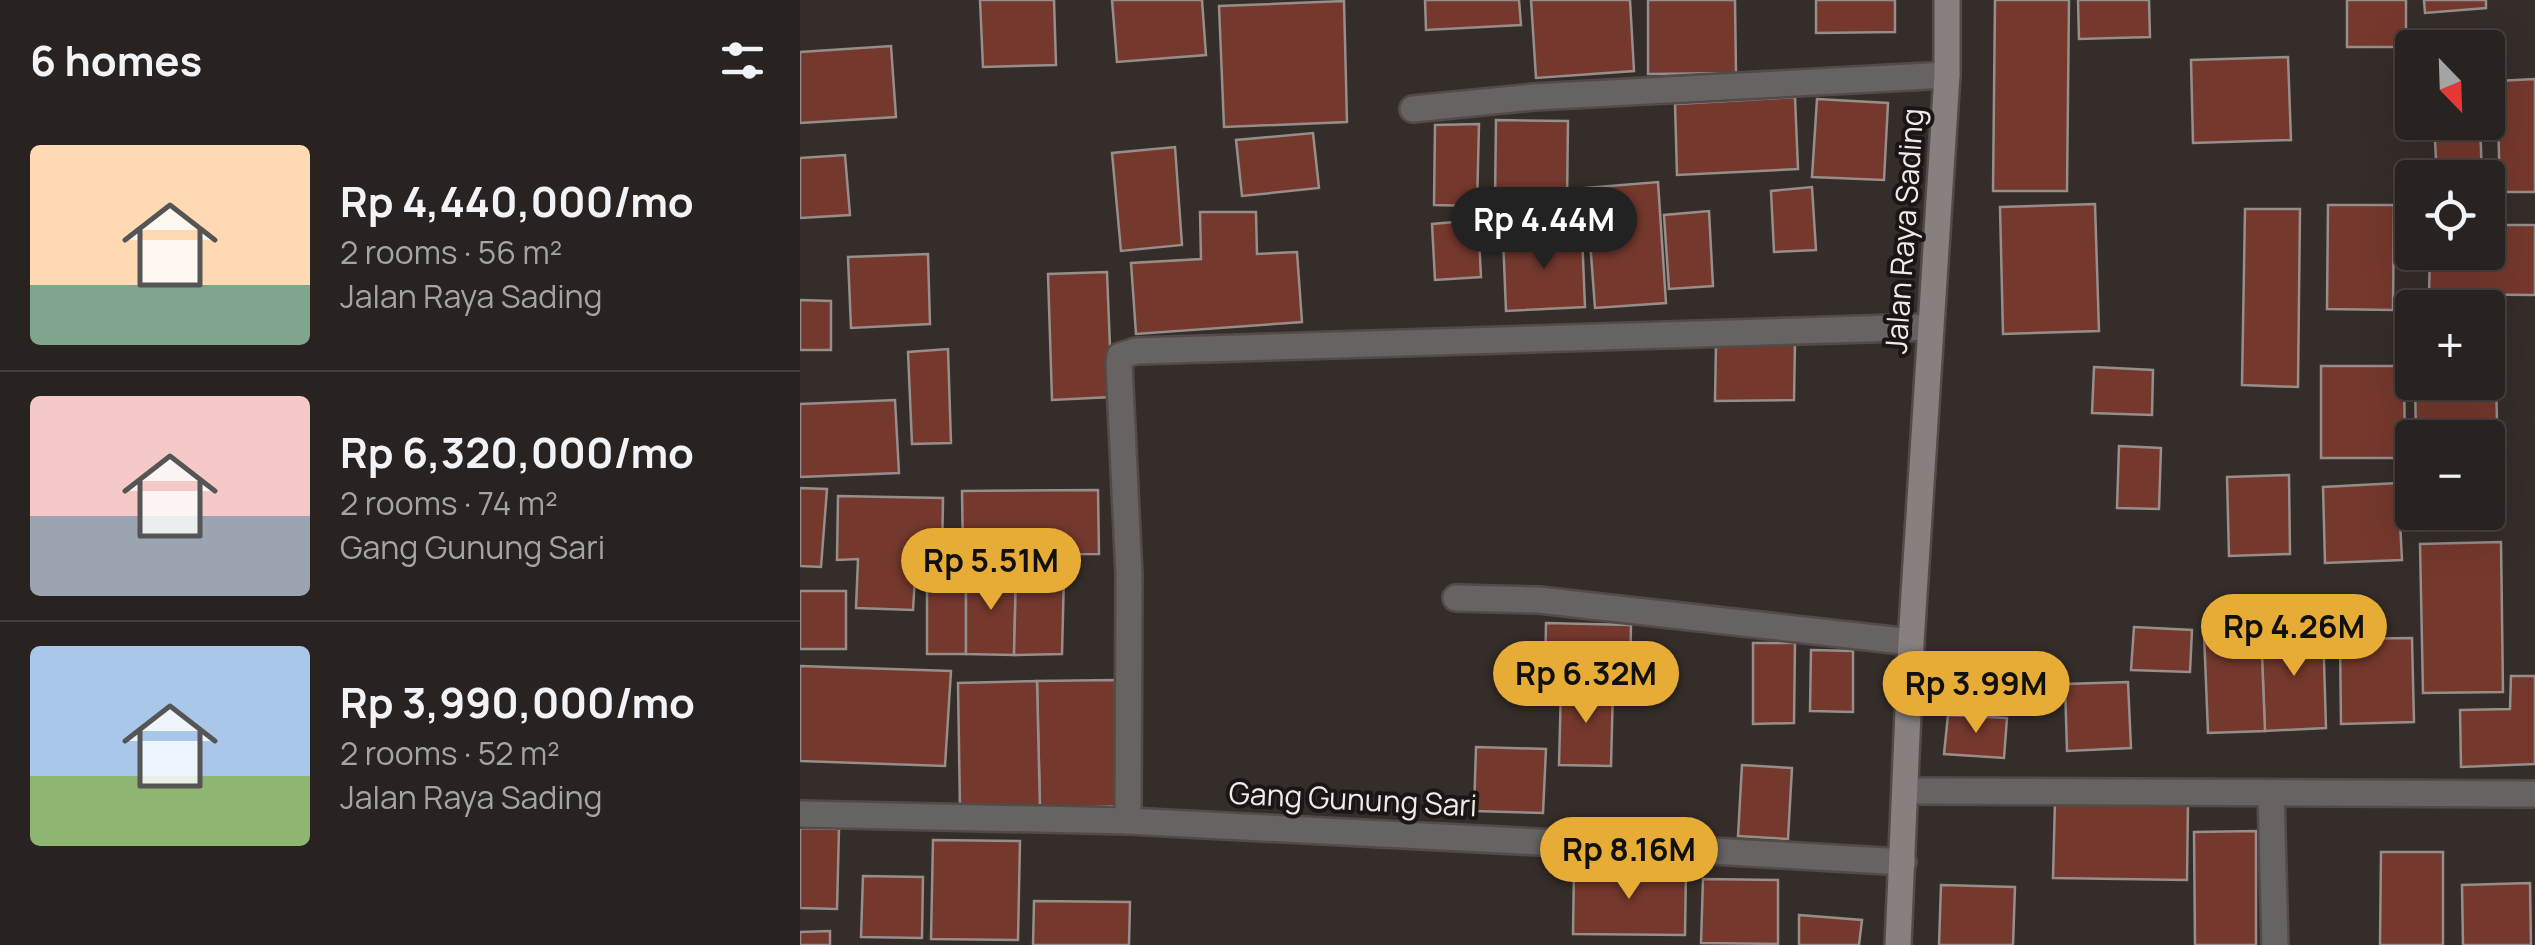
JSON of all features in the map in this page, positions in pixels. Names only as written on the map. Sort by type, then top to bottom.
[{"type":"street","name":"Jalan Raya Sading","points":[[1898,945],[1911,642],[1948,76],[1947,0]]},
{"type":"street","points":[[1414,109],[1554,96],[1948,76]]},
{"type":"street","points":[[1128,822],[1129,575],[1120,356],[1136,350],[1931,327]]},
{"type":"street","points":[[1456,598],[1539,600],[1911,642]]},
{"type":"street","points":[[1905,791],[2535,794]]},
{"type":"street","points":[[2271,793],[2275,945]]},
{"type":"street","name":"Gang Gunung Sari","points":[[800,814],[1128,822],[1902,862]]},
{"type":"building","points":[[980,0],[1054,0],[1056,65],[983,67]]},
{"type":"building","points":[[1112,0],[1202,0],[1206,55],[1117,62]]},
{"type":"building","points":[[1425,0],[1519,0],[1521,25],[1426,30]]},
{"type":"building","points":[[1531,0],[1630,0],[1634,71],[1536,78]]},
{"type":"building","points":[[1648,0],[1735,0],[1736,73],[1648,74]]},
{"type":"building","points":[[1816,0],[1895,0],[1895,32],[1816,33]]},
{"type":"building","points":[[1995,0],[2069,0],[2067,191],[1993,191]]},
{"type":"building","points":[[2078,0],[2149,0],[2150,37],[2079,39]]},
{"type":"building","points":[[2347,0],[2406,0],[2406,30],[2395,30],[2395,47],[2347,47]]},
{"type":"building","points":[[2424,0],[2486,0],[2486,8],[2425,13]]},
{"type":"building","points":[[1344,1],[1347,122],[1224,127],[1219,6]]},
{"type":"building","points":[[891,46],[896,117],[800,123],[800,52]]},
{"type":"building","points":[[2288,57],[2291,140],[2193,143],[2191,60]]},
{"type":"building","points":[[2535,79],[2535,192],[2505,192],[2505,160],[2499,160],[2499,140],[2505,140],[2505,81]]},
{"type":"building","points":[[1795,97],[1798,169],[1677,175],[1675,104]]},
{"type":"building","points":[[1817,99],[1888,103],[1884,180],[1812,177]]},
{"type":"building","points":[[1496,120],[1568,121],[1567,202],[1495,201]]},
{"type":"building","points":[[1479,124],[1477,206],[1434,205],[1435,125]]},
{"type":"building","points":[[1313,133],[1319,188],[1242,196],[1236,140]]},
{"type":"building","points":[[2435,140],[2481,140],[2481,160],[2436,160]]},
{"type":"building","points":[[1175,147],[1182,245],[1121,251],[1112,153]]},
{"type":"building","points":[[845,155],[850,215],[800,218],[800,158]]},
{"type":"building","points":[[1658,182],[1666,303],[1595,308],[1586,188]]},
{"type":"building","points":[[1812,187],[1816,250],[1774,252],[1771,191]]},
{"type":"building","points":[[2095,204],[2099,331],[2003,334],[2000,207]]},
{"type":"building","points":[[2328,205],[2394,205],[2393,310],[2327,309]]},
{"type":"building","points":[[2245,209],[2300,209],[2298,387],[2242,385]]},
{"type":"building","points":[[1709,211],[1713,286],[1669,289],[1664,215]]},
{"type":"building","points":[[1200,212],[1256,212],[1257,254],[1297,252],[1302,322],[1136,334],[1131,263],[1201,259]]},
{"type":"building","points":[[1478,220],[1481,277],[1435,280],[1432,224]]},
{"type":"building","points":[[2505,225],[2535,225],[2535,295],[2505,295],[2505,290],[2429,290],[2430,270],[2505,270]]},
{"type":"building","points":[[1582,234],[1585,307],[1506,311],[1503,238]]},
{"type":"building","points":[[928,254],[930,324],[851,328],[848,257]]},
{"type":"building","points":[[1107,272],[1112,397],[1052,400],[1048,274]]},
{"type":"building","points":[[800,300],[831,301],[831,350],[800,350]]},
{"type":"building","points":[[1795,342],[1794,400],[1715,401],[1716,343]]},
{"type":"building","points":[[948,349],[951,443],[912,444],[908,352]]},
{"type":"building","points":[[2321,366],[2395,366],[2395,400],[2404,400],[2405,420],[2395,420],[2395,458],[2321,458]]},
{"type":"building","points":[[2094,367],[2153,370],[2152,415],[2092,413]]},
{"type":"building","points":[[895,400],[899,473],[800,477],[800,404]]},
{"type":"building","points":[[2415,400],[2496,400],[2497,420],[2416,420]]},
{"type":"building","points":[[2119,446],[2161,448],[2159,509],[2117,508]]},
{"type":"building","points":[[2289,475],[2290,554],[2229,556],[2227,477]]},
{"type":"building","points":[[2395,483],[2395,530],[2400,530],[2402,560],[2325,563],[2323,487]]},
{"type":"building","points":[[800,488],[827,489],[821,567],[800,566]]},
{"type":"building","points":[[1098,490],[1099,554],[963,555],[962,491]]},
{"type":"building","points":[[838,496],[943,498],[942,562],[916,561],[913,610],[856,608],[858,559],[837,560]]},
{"type":"building","points":[[2501,542],[2503,692],[2423,693],[2420,544]]},
{"type":"building","points":[[927,573],[966,573],[966,654],[927,654]]},
{"type":"building","points":[[966,573],[1016,573],[1014,655],[966,654]]},
{"type":"building","points":[[1016,573],[1064,574],[1062,654],[1014,655]]},
{"type":"building","points":[[800,591],[846,591],[846,649],[800,649]]},
{"type":"building","points":[[1546,623],[1631,625],[1630,675],[1545,674]]},
{"type":"building","points":[[2134,627],[2192,630],[2190,672],[2131,670]]},
{"type":"building","points":[[2323,628],[2326,728],[2265,731],[2261,631]]},
{"type":"building","points":[[2261,631],[2265,731],[2208,733],[2204,633]]},
{"type":"building","points":[[2412,638],[2414,722],[2341,724],[2340,639]]},
{"type":"building","points":[[1753,643],[1795,643],[1794,723],[1753,724]]},
{"type":"building","points":[[1811,650],[1853,651],[1853,712],[1810,711]]},
{"type":"building","points":[[800,666],[951,671],[945,766],[800,761]]},
{"type":"building","points":[[2511,676],[2535,676],[2535,764],[2461,767],[2460,710],[2510,709]]},
{"type":"building","points":[[1115,680],[1117,806],[1040,809],[1037,681]]},
{"type":"building","points":[[1037,681],[1040,809],[960,810],[958,683]]},
{"type":"building","points":[[2128,682],[2131,748],[2067,751],[2065,684]]},
{"type":"building","points":[[1561,687],[1613,688],[1611,766],[1559,765]]},
{"type":"building","points":[[1948,715],[2007,718],[2004,758],[1944,754]]},
{"type":"building","points":[[1476,747],[1546,749],[1543,813],[1474,811]]},
{"type":"building","points":[[1742,765],[1792,768],[1788,839],[1738,836]]},
{"type":"building","points":[[2055,800],[2188,803],[2187,880],[2053,878]]},
{"type":"building","points":[[800,828],[839,829],[837,909],[800,908]]},
{"type":"building","points":[[2256,831],[2256,945],[2195,945],[2194,832]]},
{"type":"building","points":[[933,840],[1020,841],[1018,940],[931,939]]},
{"type":"building","points":[[2381,852],[2443,852],[2443,945],[2380,945]]},
{"type":"building","points":[[1574,868],[1686,870],[1685,935],[1573,934]]},
{"type":"building","points":[[863,876],[923,877],[922,938],[861,937]]},
{"type":"building","points":[[1703,879],[1778,880],[1778,944],[1701,943]]},
{"type":"building","points":[[2530,883],[2531,945],[2463,945],[2462,885]]},
{"type":"building","points":[[1941,885],[2015,887],[2013,945],[1939,945]]},
{"type":"building","points":[[1034,901],[1130,902],[1129,945],[1033,945]]},
{"type":"building","points":[[1799,915],[1862,920],[1859,945],[1799,945]]},
{"type":"building","points":[[830,931],[830,945],[800,945],[800,932]]}]
